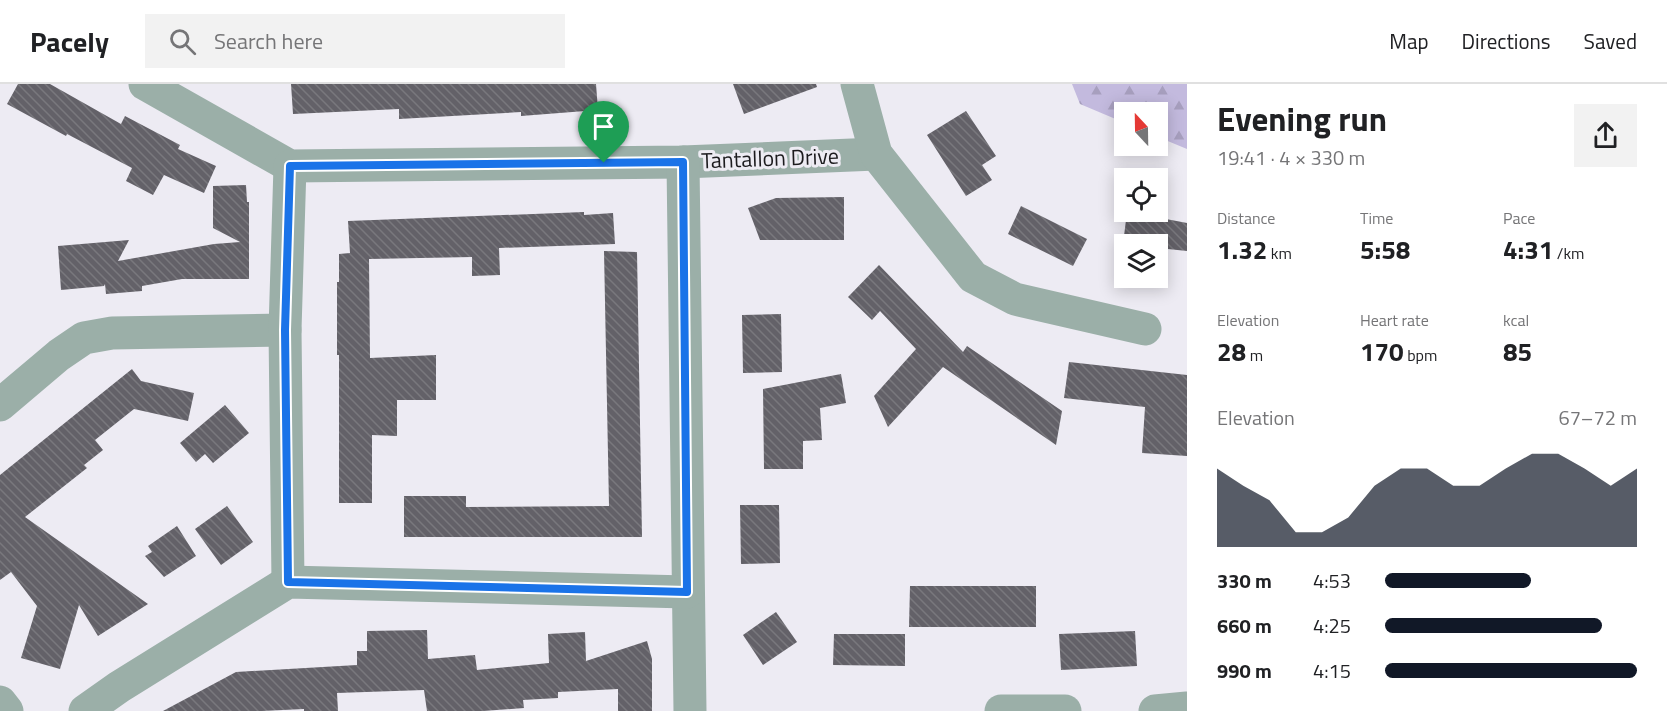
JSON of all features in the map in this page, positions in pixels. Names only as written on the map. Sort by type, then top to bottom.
[{"type":"street","points":[[145,84],[290,166],[285,330],[288,582]]},
{"type":"street","points":[[857,84],[876,154],[973,277],[1015,299],[1145,329]]},
{"type":"street","name":"Tantallon Drive","points":[[290,166],[683,162],[876,154]]},
{"type":"street","points":[[683,162],[690,711]]},
{"type":"street","points":[[0,405],[84,338],[112,333],[285,330]]},
{"type":"street","points":[[85,711],[119,687],[288,582],[687,592]]},
{"type":"street","points":[[0,702],[7,711]]},
{"type":"street","points":[[1155,711],[1187,708]]},
{"type":"street","points":[[1001,711],[1065,711]]},
{"type":"green space","points":[[1072,84],[1187,84],[1187,149],[1168,141],[1168,102],[1114,102],[1114,118],[1080,104]]},
{"type":"building","points":[[18,84],[50,84],[121,124],[125,116],[180,145],[178,149],[216,166],[204,193],[164,175],[153,195],[126,181],[132,168],[7,104]]},
{"type":"building","points":[[291,84],[596,84],[598,110],[521,116],[521,112],[399,119],[399,109],[293,114]]},
{"type":"building","points":[[733,84],[816,84],[817,87],[744,114]]},
{"type":"building","points":[[966,111],[996,156],[982,165],[992,180],[966,196],[927,135]]},
{"type":"building","points":[[246,185],[247,202],[249,202],[249,279],[182,279],[142,286],[142,291],[106,294],[105,284],[104,286],[61,290],[58,246],[129,240],[118,261],[214,244],[240,242],[213,228],[213,186]]},
{"type":"building","points":[[844,197],[844,240],[760,240],[748,208],[776,198]]},
{"type":"building","points":[[1021,206],[1087,239],[1073,266],[1008,234]]},
{"type":"building","points":[[584,212],[584,215],[613,213],[615,244],[499,248],[500,275],[472,276],[472,257],[369,259],[370,358],[436,355],[436,400],[397,400],[397,436],[372,435],[372,503],[339,503],[337,282],[339,282],[339,254],[350,253],[348,221]]},
{"type":"building","points":[[1168,219],[1187,223],[1187,251],[1168,249],[1168,234],[1124,234],[1126,222],[1168,222]]},
{"type":"building","points":[[604,251],[637,252],[642,537],[404,537],[404,496],[466,496],[466,507],[609,506]]},
{"type":"building","points":[[879,265],[963,352],[967,346],[1062,411],[1056,445],[943,367],[888,427],[874,396],[916,349],[880,311],[872,320],[848,297]]},
{"type":"building","points":[[781,314],[782,372],[743,373],[742,315]]},
{"type":"building","points":[[1069,362],[1187,375],[1187,456],[1142,453],[1145,407],[1064,398]]},
{"type":"building","points":[[132,369],[141,381],[194,393],[188,421],[134,409],[95,440],[103,450],[84,465],[87,468],[25,517],[148,604],[98,636],[79,605],[60,669],[21,658],[37,606],[11,572],[0,580],[0,475]]},
{"type":"building","points":[[841,374],[846,403],[820,408],[822,440],[803,441],[803,469],[764,469],[763,389]]},
{"type":"building","points":[[225,405],[249,433],[213,463],[205,454],[196,462],[180,443]]},
{"type":"building","points":[[740,505],[779,505],[780,563],[741,564]]},
{"type":"building","points":[[227,506],[253,542],[221,565],[195,529]]},
{"type":"building","points":[[177,526],[196,556],[164,577],[145,556],[152,552],[148,546]]},
{"type":"building","points":[[910,586],[1036,586],[1036,627],[909,627]]},
{"type":"building","points":[[776,612],[797,642],[763,665],[743,635]]},
{"type":"building","points":[[427,630],[428,659],[475,655],[477,670],[549,663],[548,634],[585,632],[586,661],[647,641],[652,659],[652,711],[618,711],[618,689],[558,692],[558,698],[523,700],[524,708],[483,711],[427,711],[424,690],[337,693],[338,711],[304,711],[304,709],[163,711],[236,672],[357,665],[357,651],[367,651],[367,631]]},
{"type":"building","points":[[1135,631],[1137,666],[1061,670],[1059,634]]},
{"type":"building","points":[[834,634],[905,634],[905,666],[833,665]]},
{"type":"route","points":[[683,162],[687,592],[288,582],[285,330],[290,166],[604,163],[683,162]]}]
